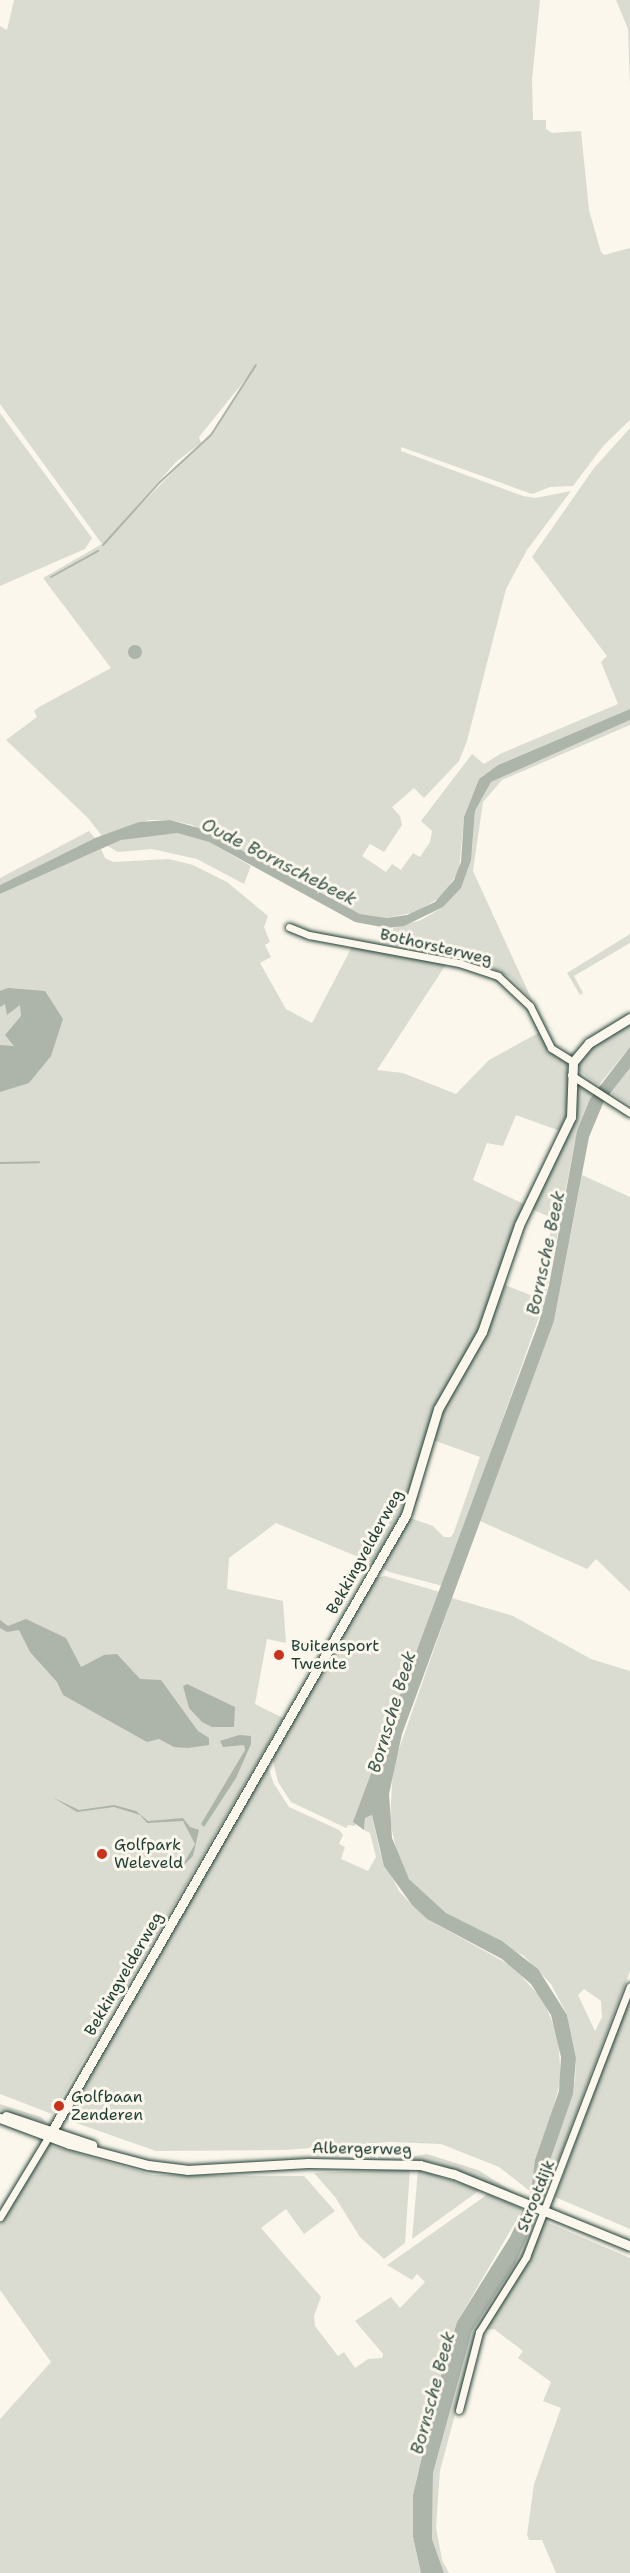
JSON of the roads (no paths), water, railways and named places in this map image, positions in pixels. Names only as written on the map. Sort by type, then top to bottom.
[{"type":"street","name":"Bothorsterweg","points":[[289,927],[302,933],[459,963],[498,976],[520,993],[551,1048],[573,1062]]},
{"type":"street","points":[[573,1062],[589,1043],[630,1018]]},
{"type":"street","name":"Bekkingvelderweg","points":[[0,2217],[406,1515],[438,1409],[482,1332],[519,1225],[571,1117],[573,1062]]},
{"type":"street","points":[[571,1075],[630,1113]]},
{"type":"street","name":"Strootdijk","points":[[459,2410],[479,2332],[521,2268],[630,1986]]},
{"type":"street","name":"Albergerweg","points":[[0,2116],[116,2156],[187,2170],[308,2163],[402,2163],[454,2174],[630,2246]]},
{"type":"waterway","points":[[103,545],[160,482],[211,435],[256,365]]},
{"type":"waterway","points":[[51,577],[98,551]]},
{"type":"waterway","points":[[0,1163],[39,1162]]},
{"type":"place","name":"Buitensport Twente","points":[[279,1655]]},
{"type":"place","name":"Golfpark Weleveld","points":[[102,1854]]},
{"type":"place","name":"Golfbaan Zenderen","points":[[59,2106]]},
{"type":"water label","name":"Oude Bornschebeek","points":[[279,862]]},
{"type":"water label","name":"Bornsche Beek","points":[[546,1253]]},
{"type":"water label","name":"Bornsche Beek","points":[[392,1712]]},
{"type":"water label","name":"Bornsche Beek","points":[[433,2393]]}]
